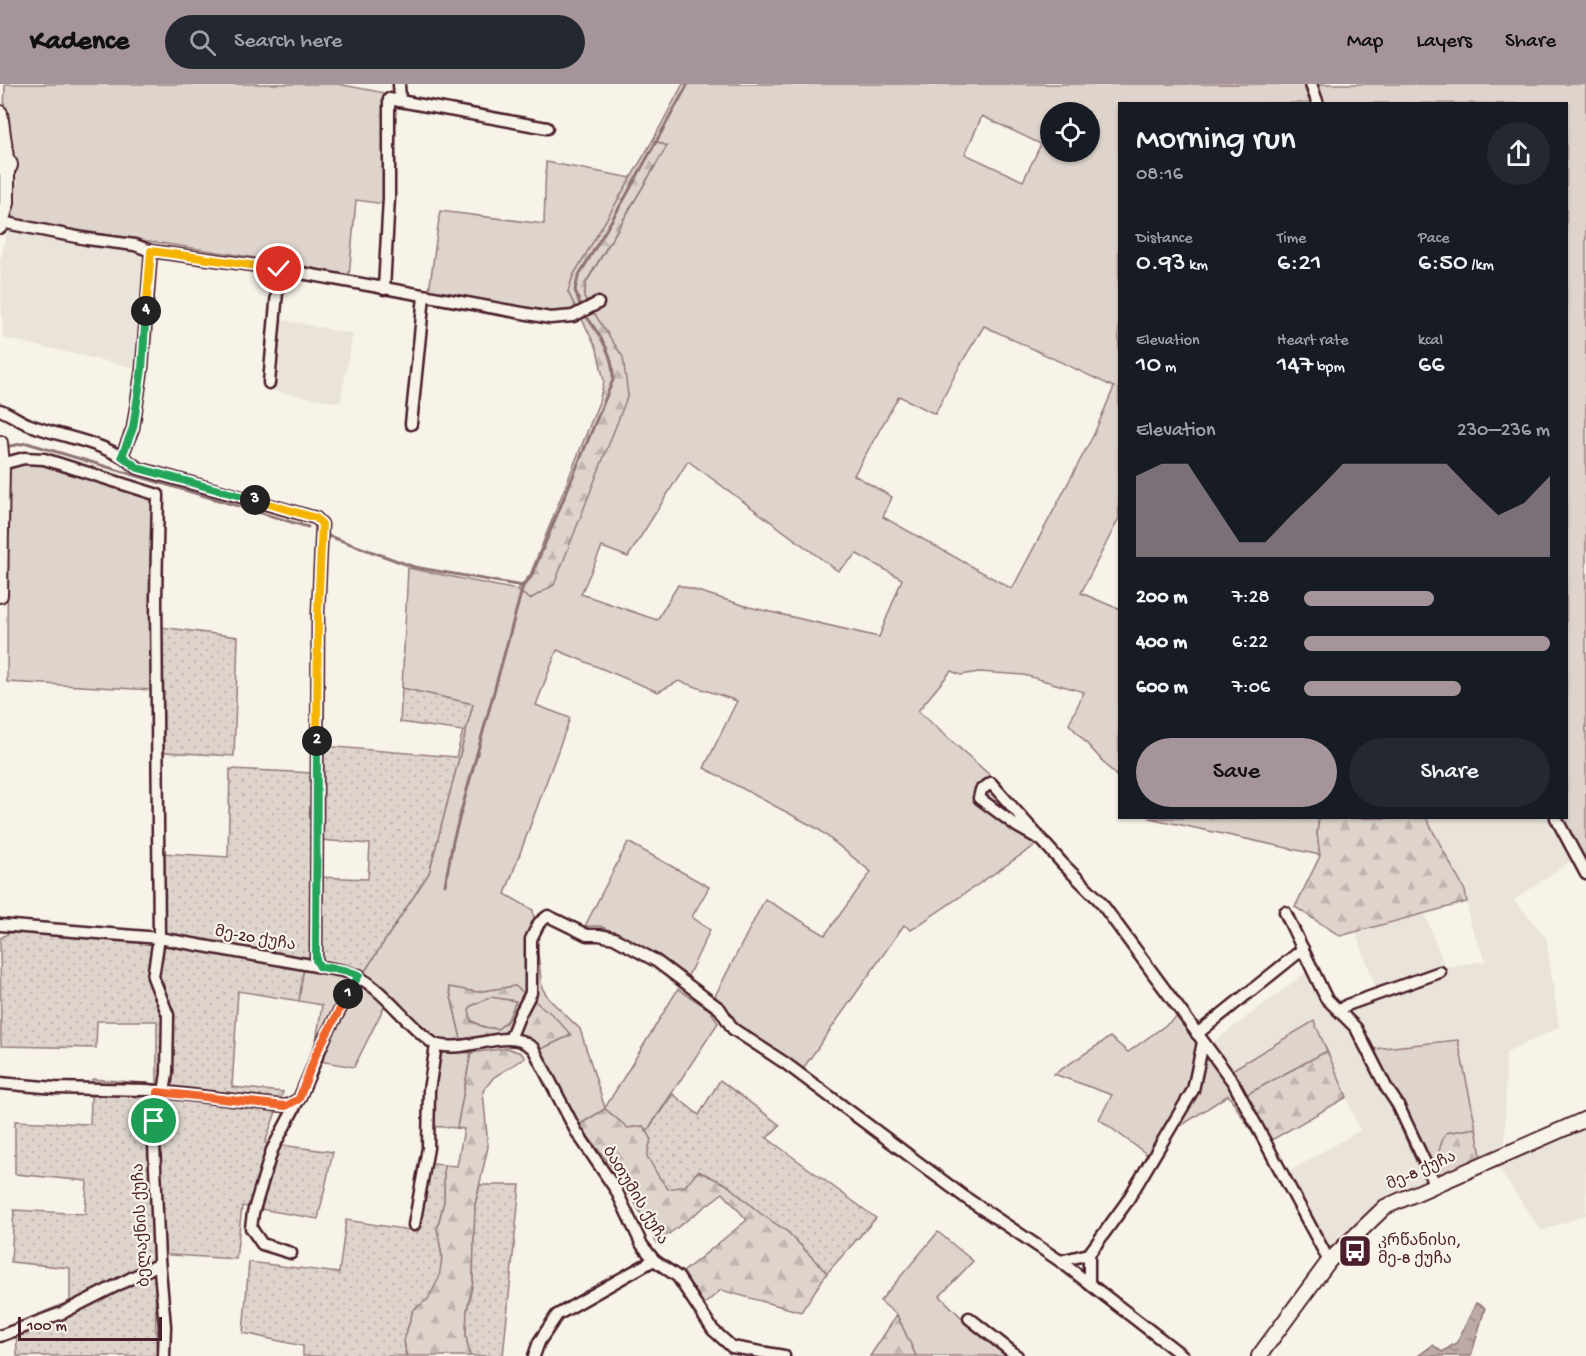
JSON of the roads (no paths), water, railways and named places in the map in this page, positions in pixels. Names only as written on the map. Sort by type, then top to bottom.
[{"type":"street","points":[[399,84],[400,101]]},
{"type":"street","points":[[1311,84],[1317,102]]},
{"type":"street","points":[[384,289],[389,198],[389,99],[547,128]]},
{"type":"street","points":[[0,113],[7,203],[0,224],[135,245],[151,251],[279,269],[550,318],[573,316],[598,303]]},
{"type":"street","points":[[122,456],[133,428],[142,369],[151,251]]},
{"type":"street","points":[[269,383],[279,269]]},
{"type":"street","points":[[411,424],[424,296]]},
{"type":"street","points":[[0,410],[28,424],[92,442],[122,456],[138,468],[316,518],[322,524],[318,612],[316,960],[320,967]]},
{"type":"street","points":[[0,595],[1,454]]},
{"type":"street","name":"ბელაქნის ქუჩა","points":[[1,454],[44,459],[158,495],[156,598],[159,938],[153,977],[168,1015],[167,1073],[161,1092],[154,1144],[159,1264],[165,1326],[164,1356]]},
{"type":"street","points":[[1041,840],[1018,827],[979,798],[981,790],[991,783],[1041,840],[1099,900],[1233,1082],[1329,1261]]},
{"type":"street","points":[[1557,819],[1586,874]]},
{"type":"street","points":[[1285,912],[1326,998],[1356,1028],[1386,1087],[1398,1104],[1435,1184]]},
{"type":"street","points":[[414,1225],[428,1148],[429,1090],[436,1045],[456,1047],[510,1039],[531,993],[531,939],[539,923],[548,916],[587,935],[614,938],[656,961],[720,1009],[733,1029],[785,1063],[966,1198],[1089,1282],[1183,1356]]},
{"type":"street","name":"მე-20 ქუჩა","points":[[0,925],[159,938],[344,970],[359,975],[386,997],[407,1021],[436,1045]]},
{"type":"street","points":[[1089,1282],[1089,1254],[1125,1203],[1193,1090],[1200,1038],[1303,949]]},
{"type":"street","points":[[1339,1011],[1347,1005],[1440,972]]},
{"type":"street","points":[[291,1253],[262,1244],[251,1228],[253,1213],[272,1150],[299,1099],[316,1054],[359,975]]},
{"type":"street","name":"ბათუმის ქუჩა","points":[[510,1039],[521,1041],[533,1048],[576,1131],[616,1190],[642,1245],[654,1260],[678,1277],[730,1352],[784,1356]]},
{"type":"street","points":[[0,1083],[55,1088],[161,1092],[286,1106],[299,1099]]},
{"type":"street","name":"მე-8 ქუჩა","points":[[1259,1356],[1329,1261],[1385,1207],[1586,1119]]},
{"type":"street","points":[[1060,1261],[1089,1254]]},
{"type":"street","points":[[534,1356],[539,1342],[557,1315],[654,1260]]},
{"type":"street","points":[[0,1336],[62,1313],[159,1264]]},
{"type":"street","points":[[969,1318],[1017,1356]]},
{"type":"water","points":[[1476,1303],[1485,1308],[1471,1356],[1418,1356],[1433,1345],[1442,1352],[1457,1342]]},
{"type":"waterway","points":[[581,307],[575,290],[578,277],[688,84]]},
{"type":"waterway","points":[[523,586],[531,577],[613,380],[609,354],[587,317]]},
{"type":"waterway","points":[[4,447],[27,443],[308,527]]},
{"type":"waterway","points":[[326,535],[414,567],[523,586],[453,841],[445,885]]},
{"type":"place","name":"კრწანისი, მე-8 ქუჩა","points":[[1355,1251]]}]
